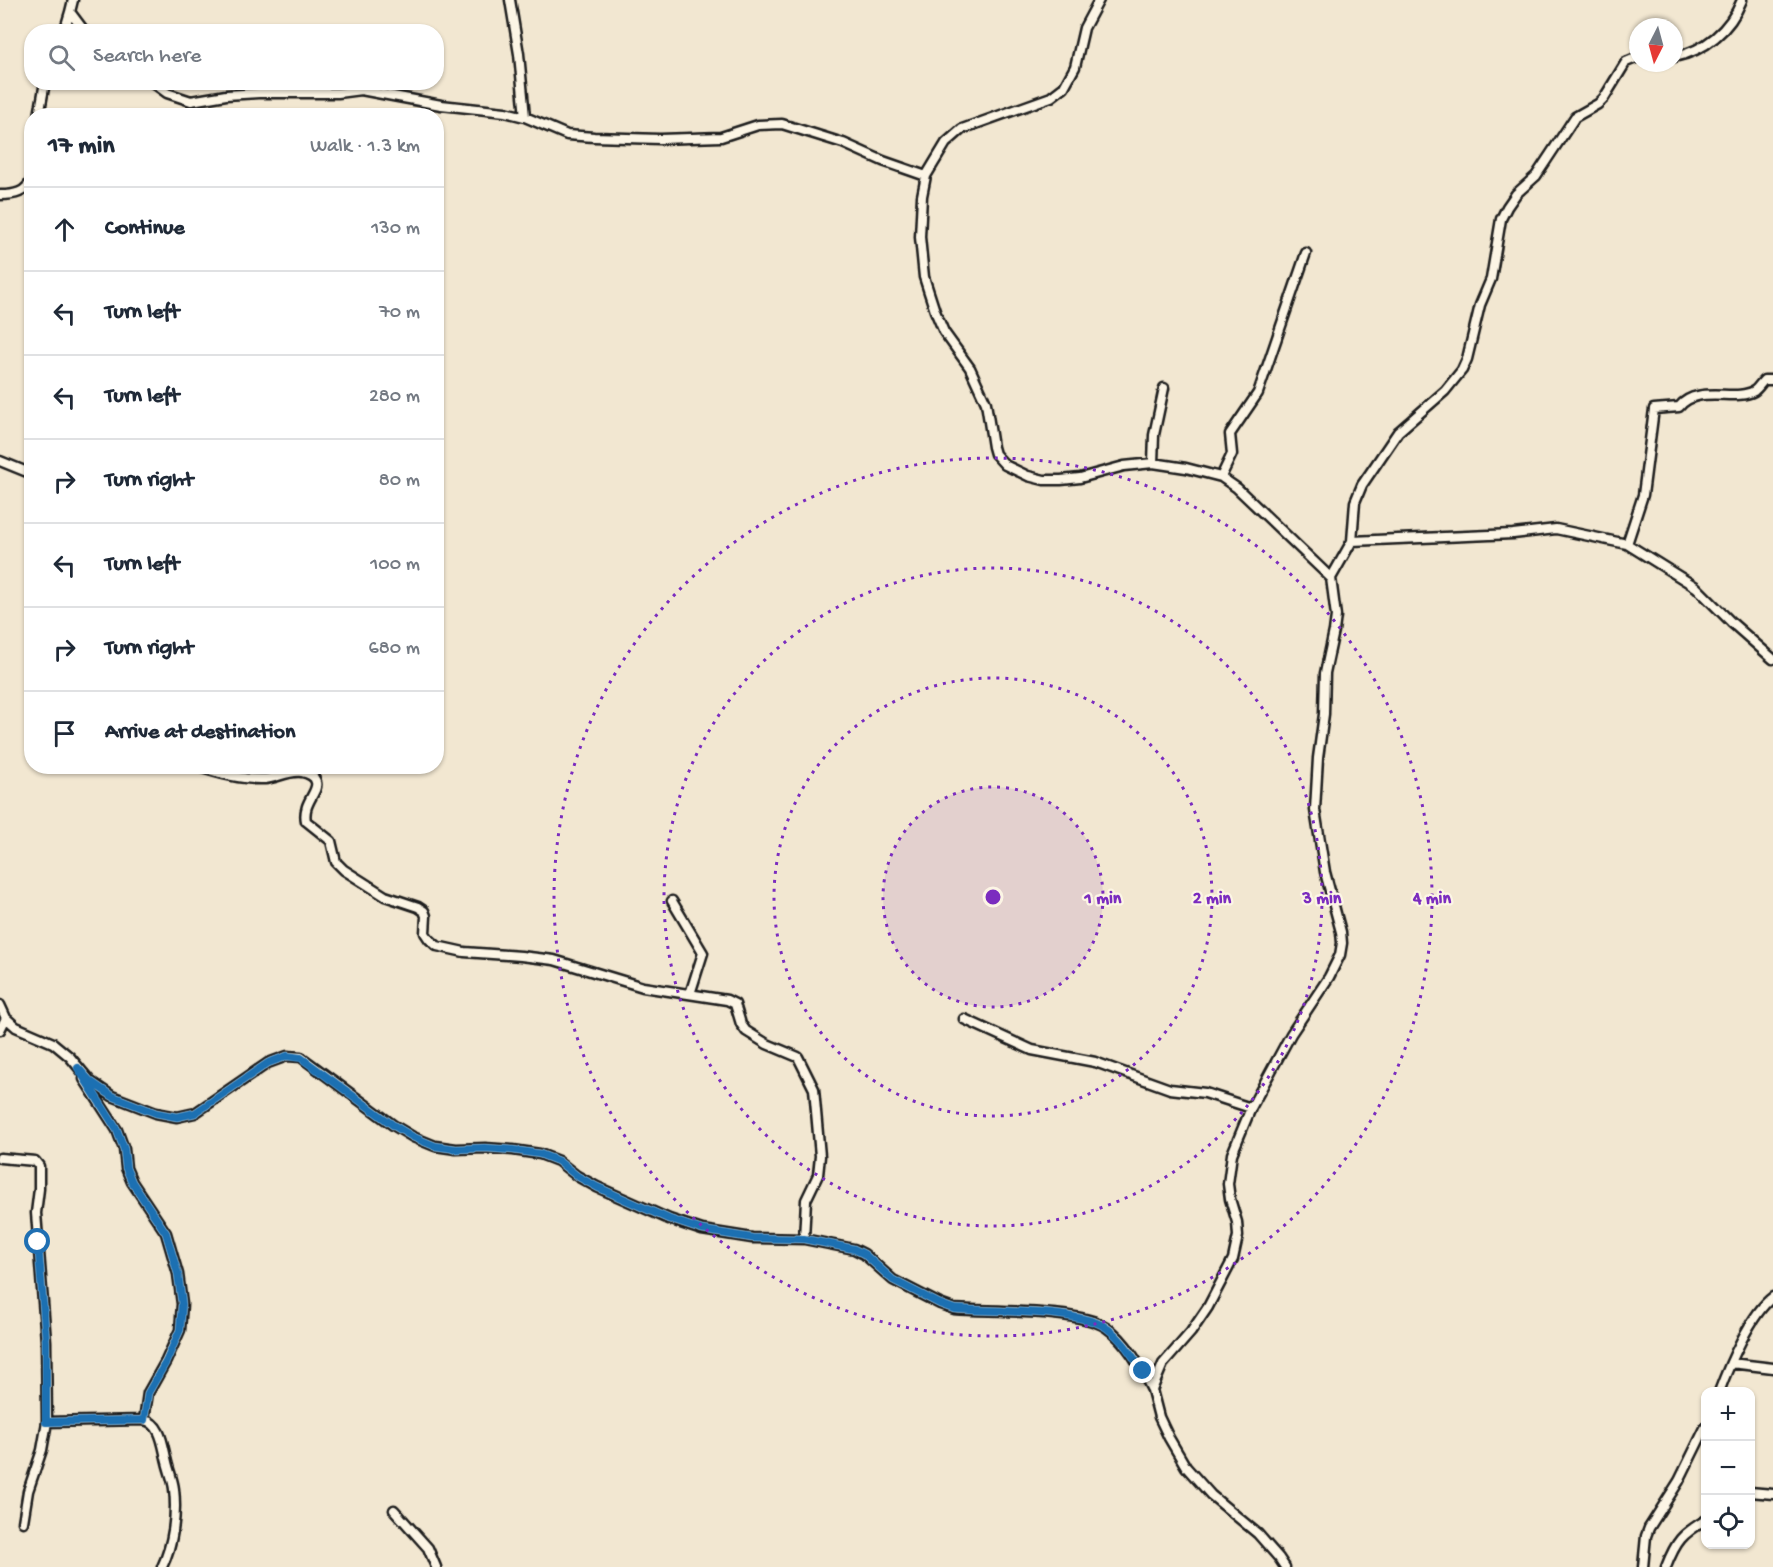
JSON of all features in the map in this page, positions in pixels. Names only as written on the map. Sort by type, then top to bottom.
[{"type":"street","points":[[67,24],[73,0]]},
{"type":"street","points":[[510,0],[519,54],[525,117]]},
{"type":"street","points":[[1099,0],[1084,28],[1075,67],[1064,87],[1051,97],[962,129],[946,143],[926,176],[920,214],[921,261],[935,311],[944,332],[970,368],[986,403],[993,447],[999,460],[1012,469],[1044,480],[1061,480],[1153,462],[1221,477],[1237,488],[1331,578]]},
{"type":"street","points":[[1683,54],[1713,40],[1732,19],[1742,0]]},
{"type":"street","points":[[70,12],[79,24]]},
{"type":"street","points":[[1152,1390],[1163,1364],[1191,1332],[1208,1307],[1233,1259],[1238,1236],[1237,1222],[1230,1199],[1229,1172],[1232,1154],[1251,1108],[1291,1034],[1329,977],[1340,955],[1341,932],[1325,872],[1315,810],[1318,758],[1324,714],[1325,673],[1336,616],[1331,578],[1352,541],[1355,502],[1362,485],[1398,432],[1444,391],[1462,370],[1467,359],[1480,305],[1491,279],[1501,219],[1507,207],[1516,194],[1536,176],[1575,117],[1604,98],[1629,61]]},
{"type":"street","points":[[40,108],[44,90]]},
{"type":"street","points":[[163,90],[191,101],[226,95],[338,93],[361,90],[441,105],[505,112],[525,117],[572,136],[660,139],[721,137],[758,125],[782,124],[843,143],[883,161],[926,176]]},
{"type":"street","points":[[0,195],[14,195],[24,190]]},
{"type":"street","points":[[1221,477],[1232,454],[1230,435],[1258,393],[1306,253]]},
{"type":"street","points":[[1627,544],[1643,495],[1654,409],[1678,407],[1687,399],[1699,396],[1750,392],[1764,380],[1773,380]]},
{"type":"street","points":[[1153,462],[1154,435],[1164,388]]},
{"type":"street","points":[[0,461],[24,471]]},
{"type":"street","points":[[1352,541],[1514,534],[1556,529],[1627,544],[1696,586],[1731,622],[1773,659]]},
{"type":"street","points":[[225,774],[253,779],[286,774]]},
{"type":"street","points":[[307,774],[312,776],[317,785],[306,807],[306,821],[331,841],[336,862],[344,870],[386,896],[424,911],[425,933],[437,946],[464,952],[554,960],[596,972],[623,983],[735,1004],[741,1024],[746,1031],[767,1044],[798,1057],[812,1082],[817,1103],[820,1156],[818,1175],[806,1200],[804,1239]]},
{"type":"street","points":[[672,901],[704,953],[690,994]]},
{"type":"street","points":[[0,1005],[6,1018],[16,1027],[53,1043],[70,1057],[117,1130],[124,1149],[126,1168],[132,1182],[166,1233],[178,1274],[182,1304],[180,1330],[166,1362],[148,1393],[144,1420]]},
{"type":"street","points":[[0,1030],[6,1018]]},
{"type":"street","points":[[964,1020],[1032,1050],[1095,1062],[1170,1089],[1204,1093],[1251,1108]]},
{"type":"street","points":[[78,1068],[90,1081],[112,1096],[156,1113],[177,1117],[195,1113],[268,1063],[287,1056],[301,1058],[393,1125],[435,1146],[456,1149],[504,1149],[540,1154],[558,1161],[577,1176],[597,1187],[685,1225],[702,1230],[752,1238],[804,1239],[854,1249],[864,1254],[893,1280],[954,1309],[1050,1314],[1096,1322],[1122,1341],[1143,1371],[1152,1390],[1159,1417],[1186,1467],[1211,1495],[1258,1534],[1285,1567]]},
{"type":"street","points":[[0,1158],[35,1161],[39,1166],[36,1212],[46,1341],[46,1422],[42,1450],[28,1491],[23,1522]]},
{"type":"street","points":[[1721,1387],[1731,1363],[1760,1310],[1773,1297]]},
{"type":"street","points":[[1731,1363],[1773,1368]]},
{"type":"street","points":[[46,1422],[144,1420],[149,1421],[159,1432],[174,1490],[171,1544],[162,1567]]},
{"type":"street","points":[[1643,1567],[1649,1528],[1679,1481],[1701,1436]]},
{"type":"street","points":[[1755,1492],[1773,1494]]},
{"type":"street","points":[[394,1510],[428,1548],[436,1567]]},
{"type":"street","points":[[1666,1567],[1679,1539],[1692,1527],[1701,1522]]},
{"type":"route","points":[[38,1242],[46,1341],[46,1422],[144,1420],[148,1393],[166,1362],[180,1330],[182,1304],[178,1274],[166,1233],[139,1194],[126,1168],[124,1149],[117,1130],[78,1068],[90,1081],[112,1096],[156,1113],[177,1117],[195,1113],[268,1063],[287,1056],[301,1058],[393,1125],[435,1146],[456,1149],[513,1150],[540,1154],[558,1161],[577,1176],[597,1187],[669,1219],[702,1230],[752,1238],[804,1239],[854,1249],[864,1254],[893,1280],[954,1309],[1050,1314],[1096,1322],[1122,1341],[1143,1371]]}]
